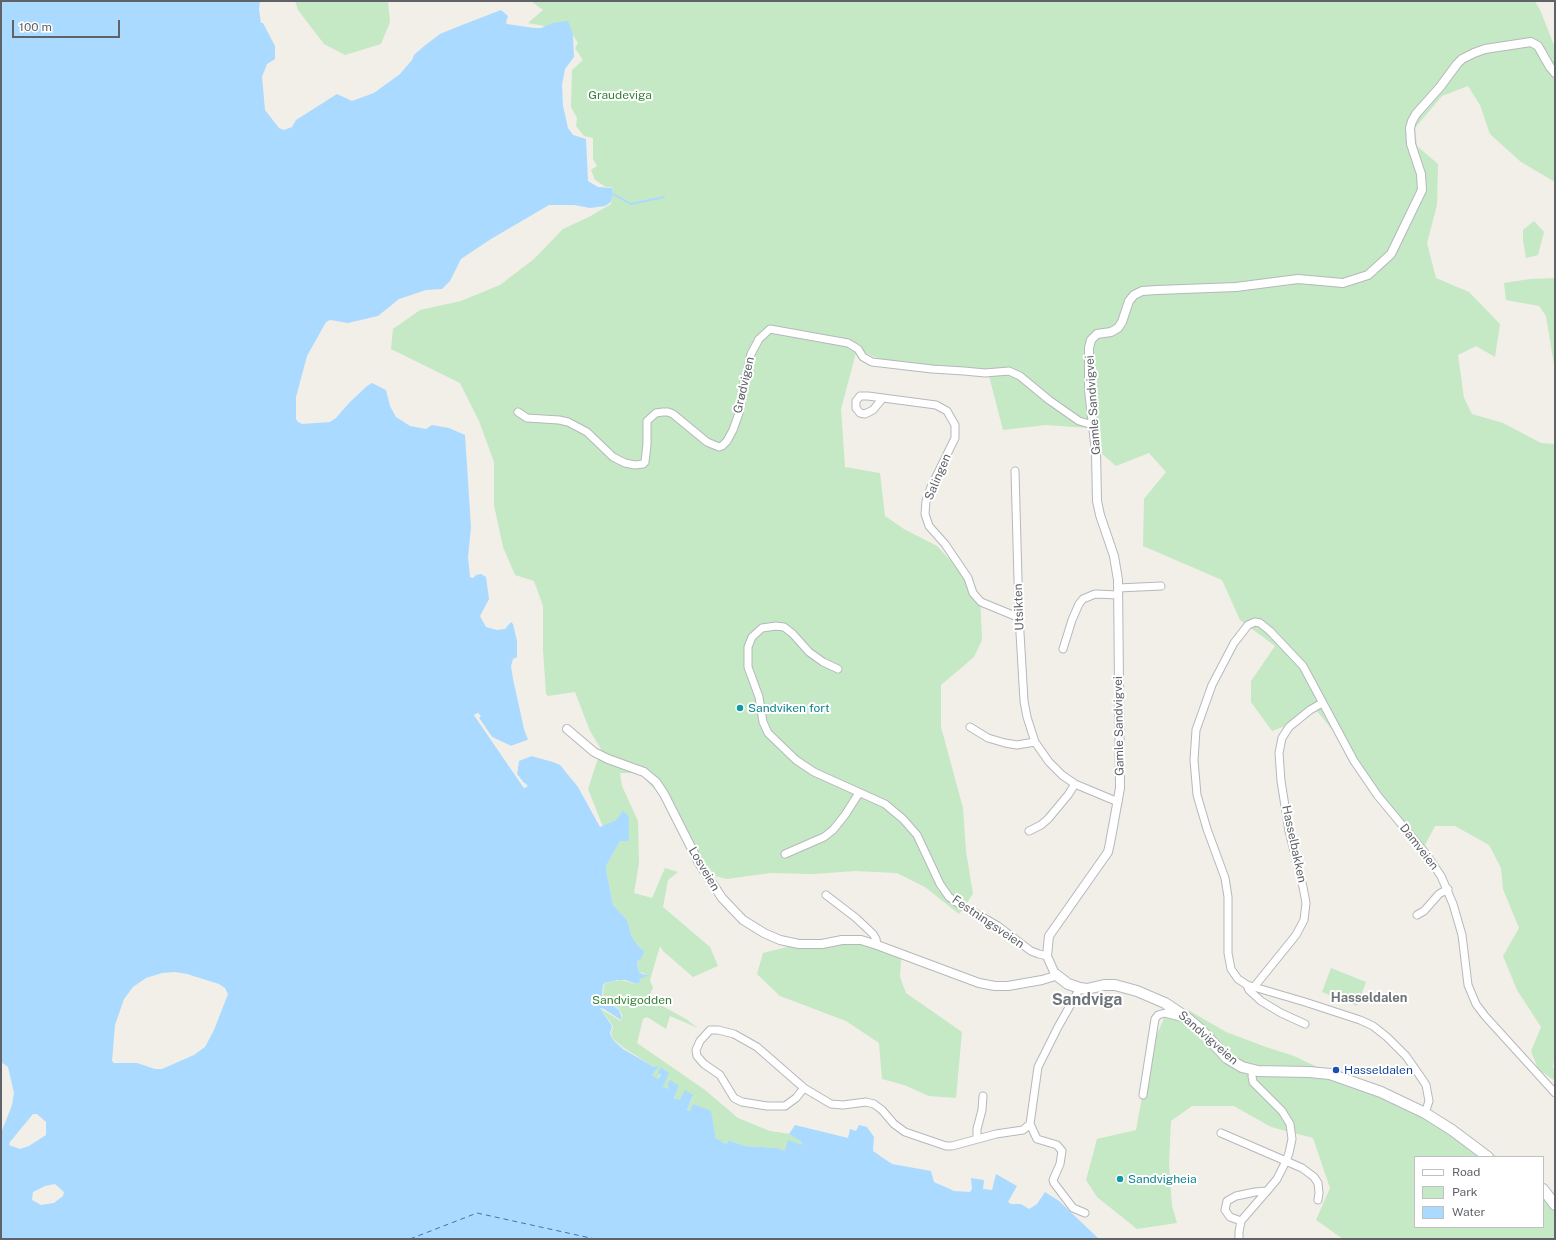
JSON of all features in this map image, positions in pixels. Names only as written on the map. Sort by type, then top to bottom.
[{"type":"main road","points":[[1055,974],[1068,984],[1080,988]]},
{"type":"main road","name":"Sandvigveien","points":[[1080,988],[1088,989],[1104,985],[1125,987],[1147,995],[1165,1003],[1186,1017],[1200,1029],[1227,1058],[1242,1067],[1253,1070],[1309,1072],[1335,1075],[1381,1092],[1425,1113],[1452,1130],[1487,1156]]},
{"type":"main road","points":[[1544,1190],[1555,1205]]},
{"type":"street","name":"Gamle Sandvigvei","points":[[1055,974],[1047,956],[1049,936],[1087,884],[1108,852],[1120,788],[1118,591],[1114,556],[1100,515],[1097,501],[1096,452],[1089,390],[1090,343],[1094,335],[1111,332],[1118,328],[1122,322],[1129,301],[1134,295],[1147,291],[1236,287],[1298,279],[1343,283],[1368,275],[1391,254],[1422,190],[1421,174],[1411,144],[1410,128],[1412,121],[1420,108],[1440,87],[1457,64],[1469,55],[1485,49],[1531,42],[1538,46],[1555,73]]},
{"type":"street","name":"Grødvigen","points":[[518,412],[527,418],[568,422],[587,432],[613,457],[625,463],[635,465],[643,464],[645,462],[647,421],[656,413],[668,412],[673,414],[707,442],[719,447],[727,441],[739,413],[751,354],[759,339],[770,329],[848,343],[858,349],[869,361],[872,362],[985,373],[1009,371],[1020,376],[1049,400],[1080,421],[1093,424]]},
{"type":"street","name":"Salingen","points":[[882,399],[936,405],[948,411],[955,425],[955,438],[931,487],[926,501],[925,514],[930,526],[945,544],[968,578],[973,593],[981,602],[1015,616],[1019,616]]},
{"type":"street","name":"Utsikten","points":[[1015,471],[1019,616],[1024,701],[1027,717],[1035,742],[1049,762],[1062,775],[1075,784],[1118,802]]},
{"type":"street","points":[[1063,649],[1078,604],[1083,599],[1095,594],[1161,586]]},
{"type":"street","name":"Damveien","points":[[1251,986],[1238,979],[1231,969],[1228,953],[1228,897],[1225,878],[1207,829],[1197,794],[1194,760],[1196,730],[1207,697],[1225,659],[1237,639],[1248,625],[1255,622],[1260,623],[1280,641],[1303,666],[1354,761],[1378,796],[1426,854],[1441,876],[1448,890],[1462,935],[1468,985],[1476,1004],[1485,1016],[1555,1093]]},
{"type":"street","name":"Festningsveien","points":[[838,669],[823,662],[809,652],[784,626],[762,628],[752,637],[748,647],[748,667],[759,697],[763,722],[768,733],[796,760],[814,772],[859,794],[885,804],[903,819],[917,835],[940,884],[949,897],[998,926],[1031,951],[1047,956]]},
{"type":"street","name":"Hasselbakken","points":[[1251,986],[1296,935],[1304,920],[1306,903],[1304,887],[1289,831],[1278,753],[1282,738],[1289,727],[1310,710],[1322,703]]},
{"type":"street","points":[[970,727],[984,736],[1005,743],[1017,745],[1035,742]]},
{"type":"street","name":"Losveien","points":[[567,729],[594,752],[608,759],[644,772],[656,782],[664,794],[699,864],[722,898],[743,920],[764,933],[791,943],[822,944],[842,940],[861,940],[979,983],[995,986],[1008,986],[1042,980],[1052,977],[1055,974]]},
{"type":"street","points":[[1029,831],[1041,825],[1048,819],[1075,784]]},
{"type":"street","points":[[785,854],[824,837],[833,830],[859,794]]},
{"type":"street","points":[[1417,915],[1424,911],[1439,894],[1448,890]]},
{"type":"street","points":[[826,895],[856,918],[873,934],[877,945]]},
{"type":"street","points":[[1305,1024],[1281,1013],[1261,1001],[1249,990],[1251,986],[1360,1020],[1387,1036],[1406,1056],[1426,1085],[1430,1101],[1425,1113]]},
{"type":"street","points":[[1080,988],[1038,1067],[1030,1124],[1037,1140],[1057,1145],[1062,1151],[1060,1164],[1053,1180],[1054,1183],[1074,1208],[1085,1213]]},
{"type":"street","points":[[1143,1095],[1155,1019],[1158,1015],[1165,1013],[1182,1018],[1186,1017]]},
{"type":"street","points":[[804,1088],[796,1098],[785,1106],[767,1106],[742,1102],[734,1098],[720,1076],[704,1064],[697,1056],[696,1050],[700,1041],[710,1030],[718,1030],[734,1034],[757,1047],[804,1088],[831,1104],[843,1105],[866,1102],[874,1104],[882,1110],[894,1124],[905,1132],[946,1146],[952,1146],[977,1138],[1023,1130],[1030,1124]]},
{"type":"street","points":[[1239,1239],[1241,1221],[1277,1179],[1286,1162],[1292,1139],[1290,1124],[1282,1111],[1253,1082],[1253,1070]]},
{"type":"street","points":[[977,1138],[976,1129],[982,1110],[983,1096]]},
{"type":"street","points":[[1221,1133],[1302,1168],[1318,1183],[1318,1200]]},
{"type":"street","points":[[1241,1221],[1230,1217],[1224,1210],[1227,1201],[1236,1196],[1267,1191]]},
{"type":"green space","points":[[295,1],[388,1],[390,22],[381,44],[345,55],[324,44],[298,10]]},
{"type":"green space","points":[[531,1],[1535,1],[1541,12],[1555,48],[1555,182],[1521,162],[1490,134],[1480,105],[1468,86],[1442,96],[1415,128],[1417,146],[1438,164],[1437,205],[1427,243],[1436,278],[1469,292],[1500,324],[1495,357],[1476,346],[1458,355],[1464,398],[1472,414],[1503,423],[1541,443],[1555,444],[1555,1049],[1553,1068],[1555,1069],[1555,1081],[1538,1069],[1531,1051],[1541,1027],[1517,990],[1503,956],[1519,928],[1503,889],[1501,868],[1489,845],[1455,826],[1435,826],[1425,845],[1434,860],[1416,846],[1343,743],[1316,710],[1288,725],[1272,731],[1251,702],[1251,681],[1275,646],[1240,620],[1222,580],[1143,546],[1144,499],[1166,472],[1149,453],[1116,466],[1100,452],[1088,428],[1046,425],[1003,430],[988,372],[879,359],[857,349],[841,409],[845,467],[880,473],[885,516],[904,529],[937,546],[964,575],[972,593],[980,594],[982,640],[974,657],[941,685],[941,727],[963,808],[966,851],[973,894],[959,914],[925,887],[897,873],[855,871],[813,874],[770,873],[727,879],[715,876],[689,841],[669,804],[639,773],[620,773],[622,786],[638,821],[639,863],[634,893],[652,898],[665,868],[678,872],[668,880],[663,907],[710,947],[718,966],[693,977],[663,951],[660,946],[650,980],[653,988],[648,998],[686,1019],[698,1028],[670,1016],[666,1029],[647,1017],[643,1019],[637,1043],[705,1090],[738,1118],[770,1131],[790,1134],[802,1142],[802,1145],[785,1151],[777,1148],[745,1146],[728,1140],[727,1144],[721,1142],[721,1140],[716,1139],[711,1118],[687,1110],[693,1096],[680,1101],[674,1097],[679,1086],[669,1086],[668,1090],[663,1087],[667,1073],[663,1068],[658,1079],[652,1075],[658,1067],[654,1067],[614,1040],[611,1034],[613,1026],[601,1009],[621,1021],[622,1015],[620,1010],[603,995],[604,985],[606,983],[620,980],[638,984],[640,978],[649,975],[639,972],[637,965],[643,950],[638,946],[632,937],[627,920],[613,905],[606,869],[606,866],[620,841],[629,840],[629,818],[616,820],[603,827],[588,789],[601,749],[590,731],[575,692],[548,696],[546,694],[543,649],[543,606],[534,581],[515,575],[503,547],[494,505],[494,462],[479,421],[460,383],[391,349],[393,329],[420,310],[461,301],[500,285],[534,259],[563,229],[589,217],[611,204],[613,194],[612,187],[606,187],[595,180],[591,170],[597,166],[593,159],[593,138],[584,136],[576,126],[577,118],[571,107],[572,70],[583,60],[575,48],[578,43],[573,35],[550,27],[528,23],[543,10]]},
{"type":"green space","points":[[1534,221],[1544,232],[1538,255],[1526,258],[1523,230]]},
{"type":"green space","points":[[1555,278],[1555,371],[1546,316],[1539,306],[1506,300],[1504,283],[1530,279]]},
{"type":"green space","points":[[827,942],[862,942],[886,947],[901,959],[900,977],[906,993],[962,1032],[956,1098],[929,1096],[904,1085],[882,1079],[879,1043],[846,1021],[780,996],[757,974],[763,953],[787,947]]},
{"type":"green space","points":[[1331,968],[1366,982],[1357,1006],[1322,992]]},
{"type":"green space","points":[[1190,1011],[1226,1032],[1294,1056],[1332,1074],[1413,1101],[1448,1123],[1481,1149],[1497,1156],[1414,1156],[1414,1228],[1544,1228],[1544,1184],[1555,1195],[1555,1239],[1343,1239],[1316,1220],[1330,1188],[1313,1138],[1271,1127],[1234,1106],[1192,1106],[1171,1121],[1169,1163],[1172,1206],[1177,1223],[1137,1229],[1097,1197],[1086,1180],[1097,1139],[1136,1130],[1151,1048],[1164,1018]]},
{"type":"water","points":[[1,1],[260,1],[259,9],[261,23],[263,23],[275,46],[275,59],[267,64],[262,77],[265,110],[279,128],[284,130],[292,127],[296,120],[337,94],[352,101],[374,93],[400,74],[412,60],[414,55],[440,34],[501,10],[508,16],[506,22],[507,24],[541,28],[553,23],[568,21],[573,35],[574,57],[565,69],[562,85],[563,106],[568,128],[573,135],[586,139],[588,181],[598,187],[612,188],[613,194],[611,202],[605,206],[590,208],[574,205],[549,205],[491,239],[461,259],[450,281],[442,289],[426,290],[399,299],[378,316],[348,323],[330,320],[326,322],[307,356],[296,397],[296,419],[302,424],[330,422],[336,418],[367,386],[372,383],[386,390],[390,406],[396,417],[410,426],[426,429],[432,425],[449,428],[465,435],[471,527],[468,557],[470,577],[473,578],[476,575],[481,574],[486,577],[489,599],[480,616],[486,627],[497,630],[505,629],[511,622],[513,624],[517,641],[517,657],[513,659],[511,666],[524,729],[528,740],[511,746],[492,737],[479,718],[478,713],[474,715],[524,788],[527,786],[517,774],[519,760],[531,756],[553,762],[560,765],[578,787],[600,827],[616,820],[623,811],[629,818],[629,841],[620,841],[606,866],[606,869],[613,905],[627,920],[632,937],[638,946],[644,951],[637,965],[639,972],[650,975],[641,978],[638,984],[625,980],[618,980],[605,983],[603,985],[602,995],[619,1010],[621,1015],[621,1020],[600,1008],[612,1026],[610,1034],[614,1041],[623,1049],[654,1067],[659,1066],[652,1075],[658,1079],[661,1075],[658,1073],[661,1067],[669,1073],[663,1087],[668,1089],[669,1086],[667,1085],[670,1080],[679,1086],[674,1098],[680,1100],[685,1090],[693,1095],[687,1110],[690,1111],[693,1104],[711,1111],[716,1139],[721,1140],[721,1142],[727,1144],[728,1140],[745,1146],[777,1148],[785,1151],[788,1140],[802,1145],[802,1142],[789,1134],[795,1125],[848,1138],[850,1129],[856,1131],[859,1125],[867,1127],[874,1137],[873,1151],[892,1164],[931,1171],[934,1182],[954,1191],[970,1192],[972,1189],[971,1178],[984,1180],[983,1189],[992,1190],[996,1174],[1017,1186],[1008,1202],[1011,1204],[1021,1204],[1029,1209],[1037,1204],[1045,1192],[1059,1201],[1099,1239],[1,1239],[1,1133],[12,1105],[14,1093],[8,1067],[1,1062]],"holes":[[[175,972],[187,974],[219,984],[225,988],[228,994],[214,1030],[205,1047],[194,1055],[162,1069],[155,1069],[137,1063],[114,1063],[112,1061],[115,1025],[124,999],[133,987],[146,978],[162,973]],[[33,1114],[37,1114],[46,1122],[46,1135],[29,1146],[20,1149],[9,1145]],[[55,1184],[64,1192],[63,1196],[54,1203],[41,1205],[32,1200],[33,1192],[45,1186]]]},
{"type":"pier","points":[[478,713],[481,716],[479,718],[492,737],[511,746],[530,739],[529,742],[511,748],[494,741],[515,772],[518,759],[530,754],[534,755],[519,761],[517,774],[528,786],[524,788],[474,715]]},
{"type":"waterway","points":[[613,194],[631,204],[664,197]]},
{"type":"ferry route","points":[[410,1239],[477,1213],[595,1239]]},
{"type":"place","name":"Sandviken fort","points":[[740,708]]},
{"type":"place","name":"Hasseldalen","points":[[1336,1070]]},
{"type":"place","name":"Sandvigheia","points":[[1120,1179]]},
{"type":"district","name":"Hasseldalen","points":[[1369,998]]},
{"type":"district","name":"Sandviga","points":[[1087,1000]]},
{"type":"park label","name":"Graudeviga","points":[[620,95]]},
{"type":"park label","name":"Sandvigodden","points":[[632,1000]]}]
